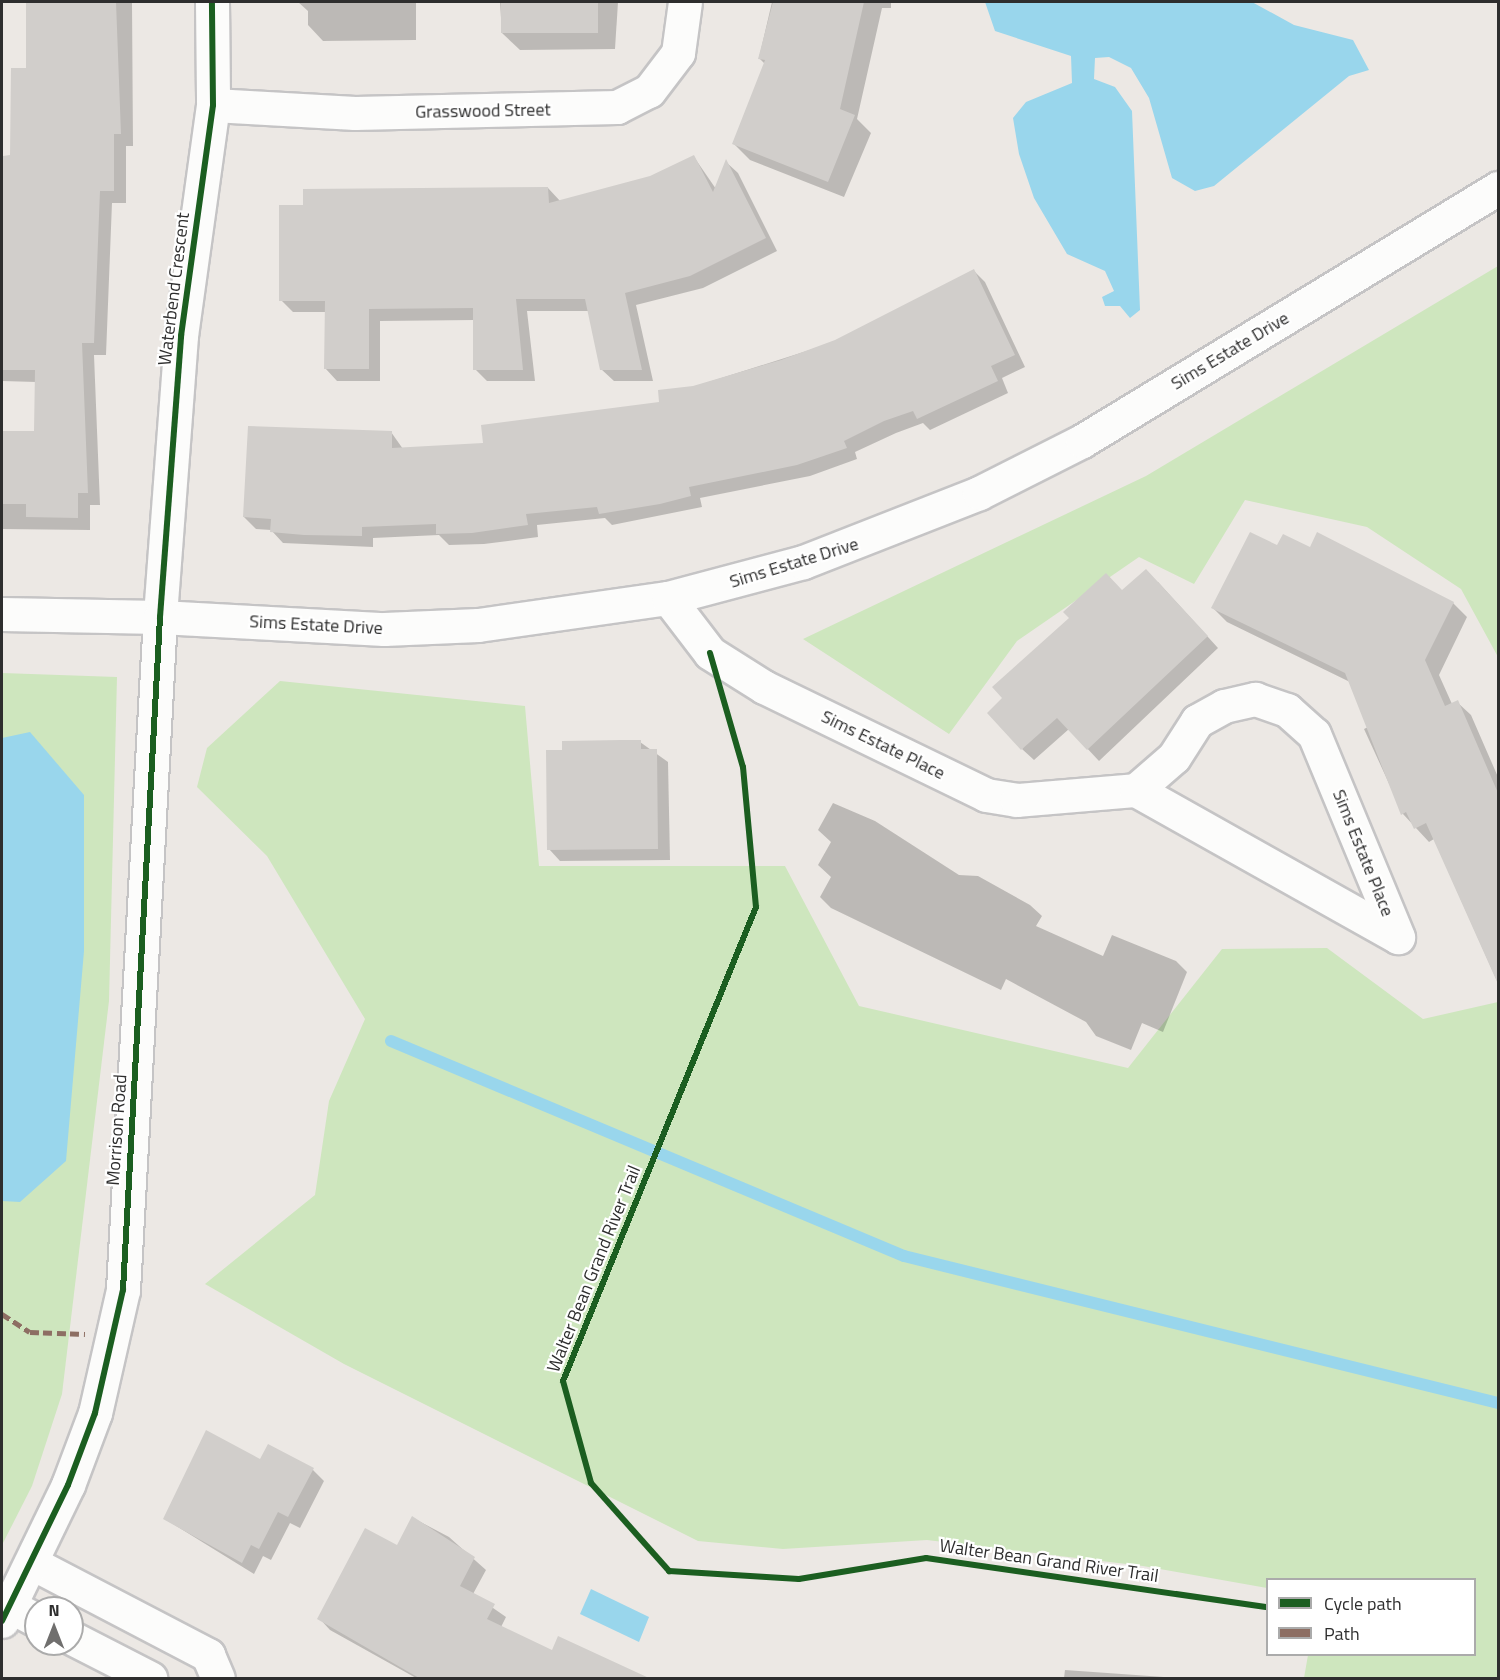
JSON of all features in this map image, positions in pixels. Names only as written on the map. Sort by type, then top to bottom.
[{"type":"street","name":"Waterbend Crescent","points":[[160,617],[181,336],[213,105],[212,2]]},
{"type":"street","name":"Grasswood Street","points":[[213,105],[356,113],[617,107],[649,91],[678,53],[685,2]]},
{"type":"street","name":"Sims Estate Drive","points":[[2,614],[160,617],[384,629],[550,618],[668,598],[803,562],[979,493],[1082,441],[1498,188]]},
{"type":"street","name":"Sims Estate Place","points":[[668,598],[710,654],[755,682],[986,795],[1017,800],[1136,789],[1398,937],[1314,734],[1287,710],[1255,699],[1224,706],[1197,721],[1174,757],[1136,789]]},
{"type":"street","name":"Morrison Road","points":[[16,1615],[32,1563],[95,1413],[123,1290],[160,617]]},
{"type":"street","points":[[32,1563],[208,1655],[218,1678]]},
{"type":"street","points":[[84,1644],[150,1678]]},
{"type":"green space","points":[[1498,266],[1498,657],[1461,589],[1367,527],[1245,500],[1194,584],[1139,557],[1017,641],[949,734],[803,639],[1146,476]]},
{"type":"green space","points":[[2,673],[117,677],[109,1001],[62,1394],[32,1486],[2,1545]]},
{"type":"green space","points":[[280,681],[525,706],[539,866],[785,866],[859,1006],[1128,1068],[1222,949],[1327,948],[1423,1019],[1498,1002],[1498,1678],[1304,1678],[1308,1656],[1476,1656],[1476,1578],[1266,1578],[1266,1588],[1143,1566],[927,1540],[783,1549],[698,1541],[344,1364],[205,1284],[315,1195],[329,1101],[365,1019],[267,856],[197,787],[207,748]]},
{"type":"water","points":[[985,2],[1252,2],[1294,25],[1353,40],[1369,70],[1349,76],[1214,186],[1195,191],[1172,178],[1149,98],[1131,68],[1109,57],[1095,58],[1094,79],[1115,87],[1132,111],[1140,310],[1130,318],[1120,306],[1105,306],[1102,297],[1114,291],[1105,271],[1067,254],[1034,198],[1019,154],[1013,118],[1026,102],[1072,83],[1071,56],[995,31]]},
{"type":"water","points":[[30,732],[84,795],[84,951],[66,1161],[20,1202],[2,1201],[2,738]]},
{"type":"water","points":[[591,1589],[649,1617],[639,1642],[580,1614]]},
{"type":"building","points":[[26,2],[116,2],[121,134],[114,134],[114,191],[100,191],[94,343],[82,343],[88,493],[78,493],[78,518],[26,517],[26,504],[2,504],[2,431],[34,431],[35,370],[2,370],[3,156],[10,155],[11,68],[26,68]]},
{"type":"building","points":[[501,2],[598,2],[598,33],[501,33]]},
{"type":"building","points":[[773,2],[864,2],[840,109],[855,115],[828,182],[732,144],[765,60],[758,59]]},
{"type":"building","points":[[694,155],[713,192],[726,159],[766,238],[690,276],[625,293],[642,370],[600,370],[585,299],[516,299],[523,370],[473,370],[473,308],[369,309],[369,369],[324,369],[325,301],[279,301],[279,205],[303,205],[303,189],[548,187],[549,203],[650,176]]},
{"type":"building","points":[[974,269],[1015,355],[991,366],[998,381],[917,419],[913,411],[884,421],[844,441],[847,448],[797,465],[689,487],[691,496],[660,504],[599,514],[597,507],[526,514],[528,525],[472,533],[436,534],[436,524],[362,527],[362,536],[304,535],[270,532],[271,519],[243,517],[248,426],[392,431],[392,448],[483,443],[481,425],[659,402],[658,390],[693,386],[781,360],[835,340]]},
{"type":"building","points":[[1250,532],[1277,545],[1283,534],[1310,547],[1317,532],[1454,602],[1425,660],[1445,706],[1458,700],[1498,793],[1498,984],[1426,823],[1414,829],[1406,812],[1401,815],[1345,673],[1211,608]]},
{"type":"building","points":[[1146,569],[1208,636],[1087,750],[1057,718],[1021,750],[987,713],[1002,698],[992,687],[1069,618],[1063,612],[1106,573],[1122,590]]},
{"type":"building","points":[[641,740],[641,749],[657,749],[658,849],[547,850],[546,750],[562,750],[562,741]]},
{"type":"building","points":[[206,1430],[260,1459],[268,1444],[314,1468],[288,1517],[278,1512],[259,1549],[251,1545],[242,1563],[163,1519]]},
{"type":"building","points":[[412,1516],[475,1557],[460,1586],[495,1604],[487,1619],[552,1650],[558,1636],[649,1678],[419,1678],[317,1619],[365,1528],[397,1545]]},
{"type":"waterway","points":[[391,1041],[904,1256],[1498,1403]]},
{"type":"marked path","points":[[2,1314],[30,1332],[85,1334]]},
{"type":"cycle path","points":[[2,1621],[68,1485],[95,1413],[123,1290],[160,617],[181,336],[213,105],[212,2]]},
{"type":"cycle path","name":"Walter Bean Grand River Trail","points":[[710,653],[743,767],[756,907],[563,1381],[591,1483],[669,1571],[799,1579],[926,1558],[1266,1607]]}]
